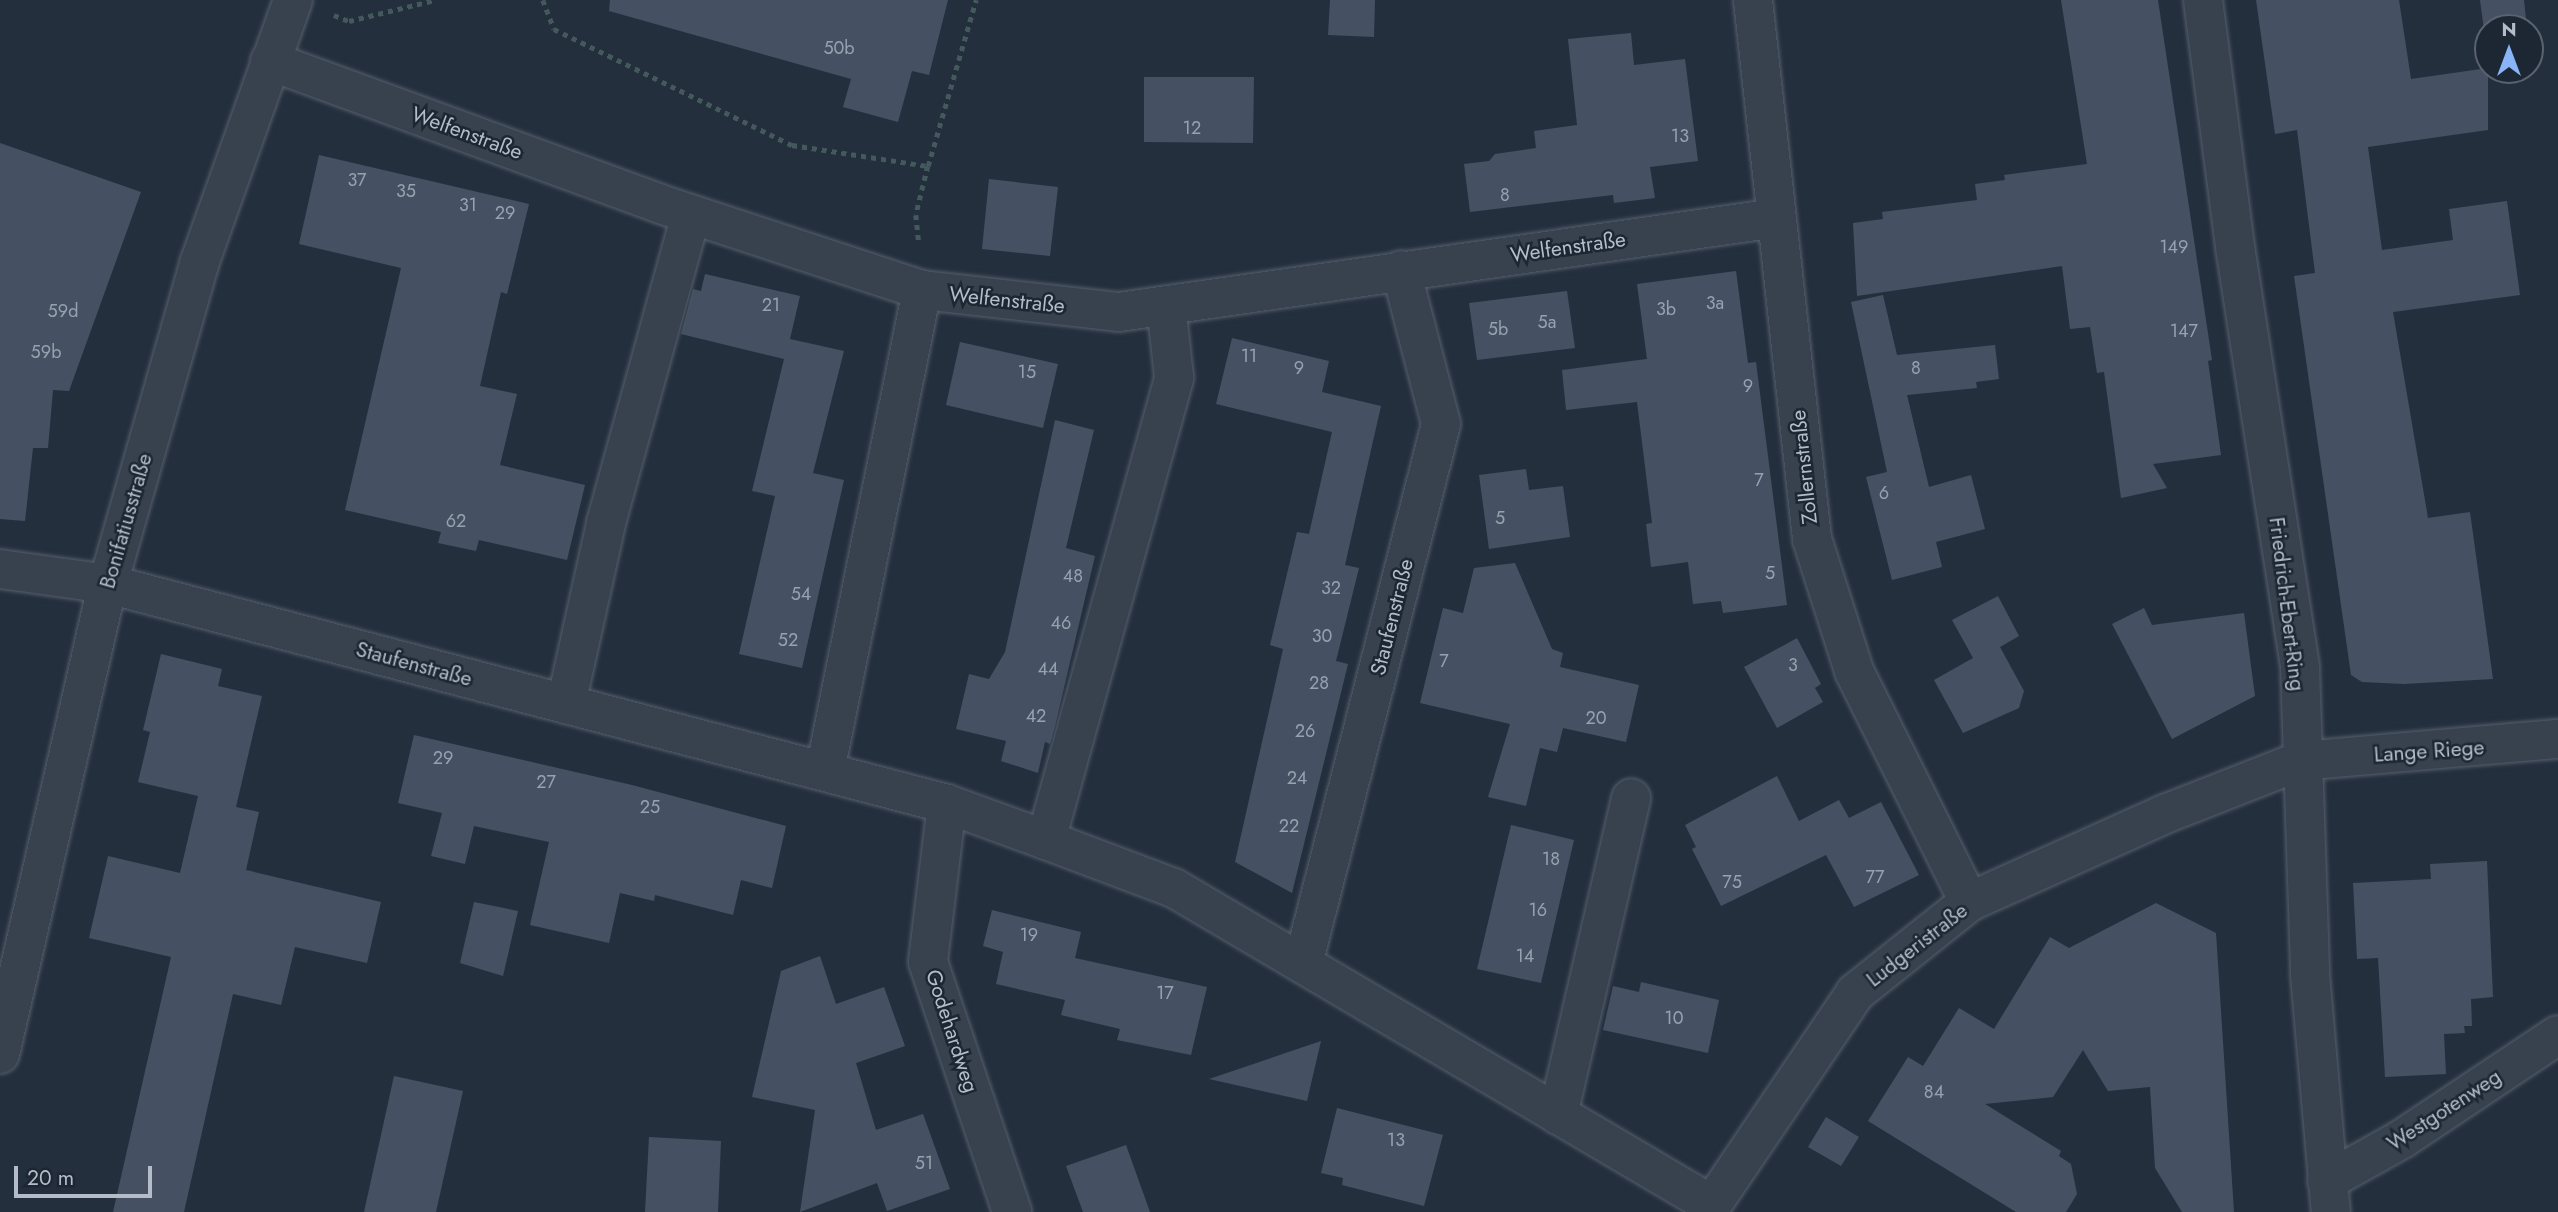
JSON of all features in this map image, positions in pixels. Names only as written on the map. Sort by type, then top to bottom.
[{"type":"street","name":"Zollernstraße","points":[[1753,0],[1812,539],[1854,671],[1969,902]]},
{"type":"street","name":"Friedrich-Ebert-Ring","points":[[2203,0],[2300,667],[2300,761],[2310,974],[2329,1197]]},
{"type":"street","name":"Bonifatiusstraße","points":[[0,1054],[108,583],[199,264],[270,61],[309,5]]},
{"type":"street","name":"Welfenstraße","points":[[270,61],[691,214],[922,290],[1119,312],[1776,218]]},
{"type":"street","points":[[566,704],[606,523],[691,214]]},
{"type":"street","name":"Staufenstraße","points":[[1303,964],[1441,424],[1401,270]]},
{"type":"street","points":[[825,772],[922,290]]},
{"type":"street","points":[[1046,840],[1174,377],[1166,305]]},
{"type":"street","name":"Staufenstraße","points":[[0,569],[108,583],[947,804],[1046,840],[1174,888],[1558,1115],[1710,1209]]},
{"type":"street","name":"Lange Riege","points":[[2300,761],[2558,739]]},
{"type":"street","name":"Ludgeristraße","points":[[1710,1209],[1855,993],[1969,902],[2165,814],[2300,761]]},
{"type":"street","points":[[1558,1115],[1631,799]]},
{"type":"street","name":"Godehardweg","points":[[947,804],[928,962],[1012,1212]]},
{"type":"street","name":"Westgotenweg","points":[[2329,1197],[2402,1139],[2558,1035]]},
{"type":"path","points":[[309,5],[349,21],[435,0]]},
{"type":"path","points":[[543,0],[554,29],[792,145],[928,166]]},
{"type":"path","points":[[922,290],[916,215],[976,0]]},
{"type":"building","points":[[610,0],[948,0],[929,75],[912,71],[898,122],[843,107],[851,79],[609,11]]},
{"type":"building","points":[[1330,0],[1375,0],[1374,37],[1328,35]]},
{"type":"building","points":[[2061,0],[2158,0],[2212,360],[2208,361],[2221,455],[2153,464],[2167,488],[2121,498],[2104,372],[2097,373],[2090,327],[2070,329],[2062,266],[1857,296],[1853,223],[1883,219],[1882,212],[1977,200],[1975,184],[2005,180],[2004,175],[2087,164]]},
{"type":"building","points":[[2256,0],[2399,0],[2411,79],[2474,70],[2474,84],[2488,84],[2488,130],[2368,147],[2382,250],[2453,240],[2449,209],[2507,201],[2520,295],[2393,312],[2428,518],[2470,512],[2493,679],[2404,684],[2362,682],[2351,675],[2294,276],[2315,273],[2297,130],[2275,134]]},
{"type":"building","points":[[2480,0],[2524,0],[2526,14],[2482,14]]},
{"type":"building","points":[[1631,33],[1634,65],[1685,59],[1698,161],[1650,167],[1655,198],[1614,203],[1613,195],[1470,212],[1464,164],[1489,161],[1495,154],[1536,148],[1534,131],[1577,125],[1568,39]]},
{"type":"building","points":[[1144,77],[1254,77],[1253,143],[1144,142]]},
{"type":"building","points":[[0,143],[141,192],[69,391],[53,390],[48,448],[33,448],[25,521],[0,519]]},
{"type":"building","points":[[319,155],[529,204],[507,294],[501,292],[480,386],[517,394],[500,465],[585,485],[567,560],[479,540],[476,551],[438,543],[441,532],[345,510],[401,268],[299,244]]},
{"type":"building","points":[[989,179],[1058,187],[1050,256],[982,249]]},
{"type":"building","points":[[1736,271],[1748,363],[1756,362],[1787,605],[1723,613],[1721,601],[1693,604],[1688,562],[1651,567],[1646,524],[1652,523],[1637,402],[1566,410],[1562,370],[1647,359],[1637,284]]},
{"type":"building","points":[[705,274],[800,296],[790,339],[844,351],[813,473],[844,480],[802,668],[739,654],[775,496],[752,491],[784,359],[681,334],[693,289],[701,291]]},
{"type":"building","points":[[1567,291],[1575,348],[1477,360],[1469,303]]},
{"type":"building","points":[[1883,295],[1897,355],[1995,345],[1999,379],[1976,382],[1977,388],[1907,395],[1929,487],[1971,475],[1985,529],[1936,542],[1942,567],[1892,580],[1866,477],[1887,472],[1851,302]]},
{"type":"building","points":[[1232,338],[1329,361],[1322,392],[1381,406],[1345,565],[1359,568],[1336,661],[1348,664],[1292,893],[1235,862],[1283,649],[1270,645],[1297,532],[1309,534],[1332,432],[1216,404]]},
{"type":"building","points":[[960,342],[1058,364],[1043,428],[946,405]]},
{"type":"building","points":[[1055,420],[1094,430],[1066,548],[1095,556],[1055,726],[1050,744],[1045,742],[1038,773],[1001,761],[1006,741],[956,729],[969,674],[989,679],[1005,652]]},
{"type":"building","points":[[1526,469],[1529,490],[1563,486],[1570,537],[1489,549],[1479,475]]},
{"type":"building","points":[[1515,563],[1552,649],[1563,653],[1560,667],[1639,685],[1626,742],[1563,728],[1557,752],[1540,748],[1526,806],[1488,797],[1510,724],[1420,703],[1443,608],[1463,613],[1474,568]]},
{"type":"building","points":[[1998,596],[2019,636],[2000,647],[2024,691],[2019,708],[1963,733],[1934,680],[1973,658],[1952,620]]},
{"type":"building","points":[[2144,608],[2152,625],[2244,613],[2255,696],[2172,739],[2112,624]]},
{"type":"building","points":[[1797,638],[1821,684],[1815,688],[1823,702],[1777,728],[1744,667]]},
{"type":"building","points":[[161,654],[222,669],[218,686],[262,696],[236,807],[259,812],[246,870],[381,902],[367,963],[295,947],[281,1005],[233,994],[184,1212],[113,1212],[171,957],[89,938],[108,856],[180,873],[198,796],[138,782],[150,732],[143,730]]},
{"type":"building","points":[[414,735],[632,785],[786,826],[772,888],[741,880],[733,915],[655,895],[654,901],[620,893],[609,943],[530,925],[549,842],[474,826],[465,864],[431,856],[442,813],[398,803]]},
{"type":"building","points":[[1777,776],[1799,821],[1839,800],[1849,818],[1881,802],[1919,875],[1854,907],[1826,855],[1721,906],[1692,849],[1696,847],[1685,825]]},
{"type":"building","points":[[1511,825],[1574,840],[1541,983],[1477,969]]},
{"type":"building","points":[[2487,861],[2493,997],[2471,999],[2472,1026],[2464,1026],[2465,1033],[2444,1034],[2446,1074],[2385,1077],[2378,958],[2357,959],[2353,883],[2431,879],[2430,864]]},
{"type":"building","points":[[474,902],[518,911],[503,976],[460,963]]},
{"type":"building","points":[[2156,903],[2216,933],[2234,1212],[2182,1212],[2155,1168],[2150,1087],[2108,1091],[2083,1050],[2053,1097],[1985,1104],[2061,1151],[2059,1156],[2071,1164],[2077,1194],[2066,1212],[2016,1212],[1868,1121],[1908,1057],[1923,1066],[1959,1008],[1994,1029],[2050,937],[2069,948]]},
{"type":"building","points":[[992,910],[1081,932],[1075,958],[1207,987],[1191,1055],[1117,1040],[1120,1029],[1061,1015],[1065,1000],[996,984],[1003,952],[983,946]]},
{"type":"building","points":[[820,956],[836,1004],[884,987],[905,1046],[856,1063],[876,1130],[923,1114],[950,1189],[887,1211],[877,1183],[800,1212],[815,1110],[752,1097],[781,971]]},
{"type":"building","points":[[1641,982],[1719,1000],[1708,1053],[1603,1030],[1613,986],[1639,992]]},
{"type":"building","points":[[1321,1041],[1307,1101],[1209,1079]]},
{"type":"building","points":[[394,1076],[463,1091],[436,1212],[364,1212]]},
{"type":"building","points":[[1337,1108],[1443,1135],[1424,1206],[1342,1185],[1343,1178],[1321,1173]]},
{"type":"building","points":[[1826,1117],[1859,1137],[1841,1166],[1808,1147]]},
{"type":"building","points":[[649,1137],[721,1141],[718,1212],[645,1212]]},
{"type":"building","points":[[1126,1145],[1150,1212],[1083,1212],[1066,1166]]}]
